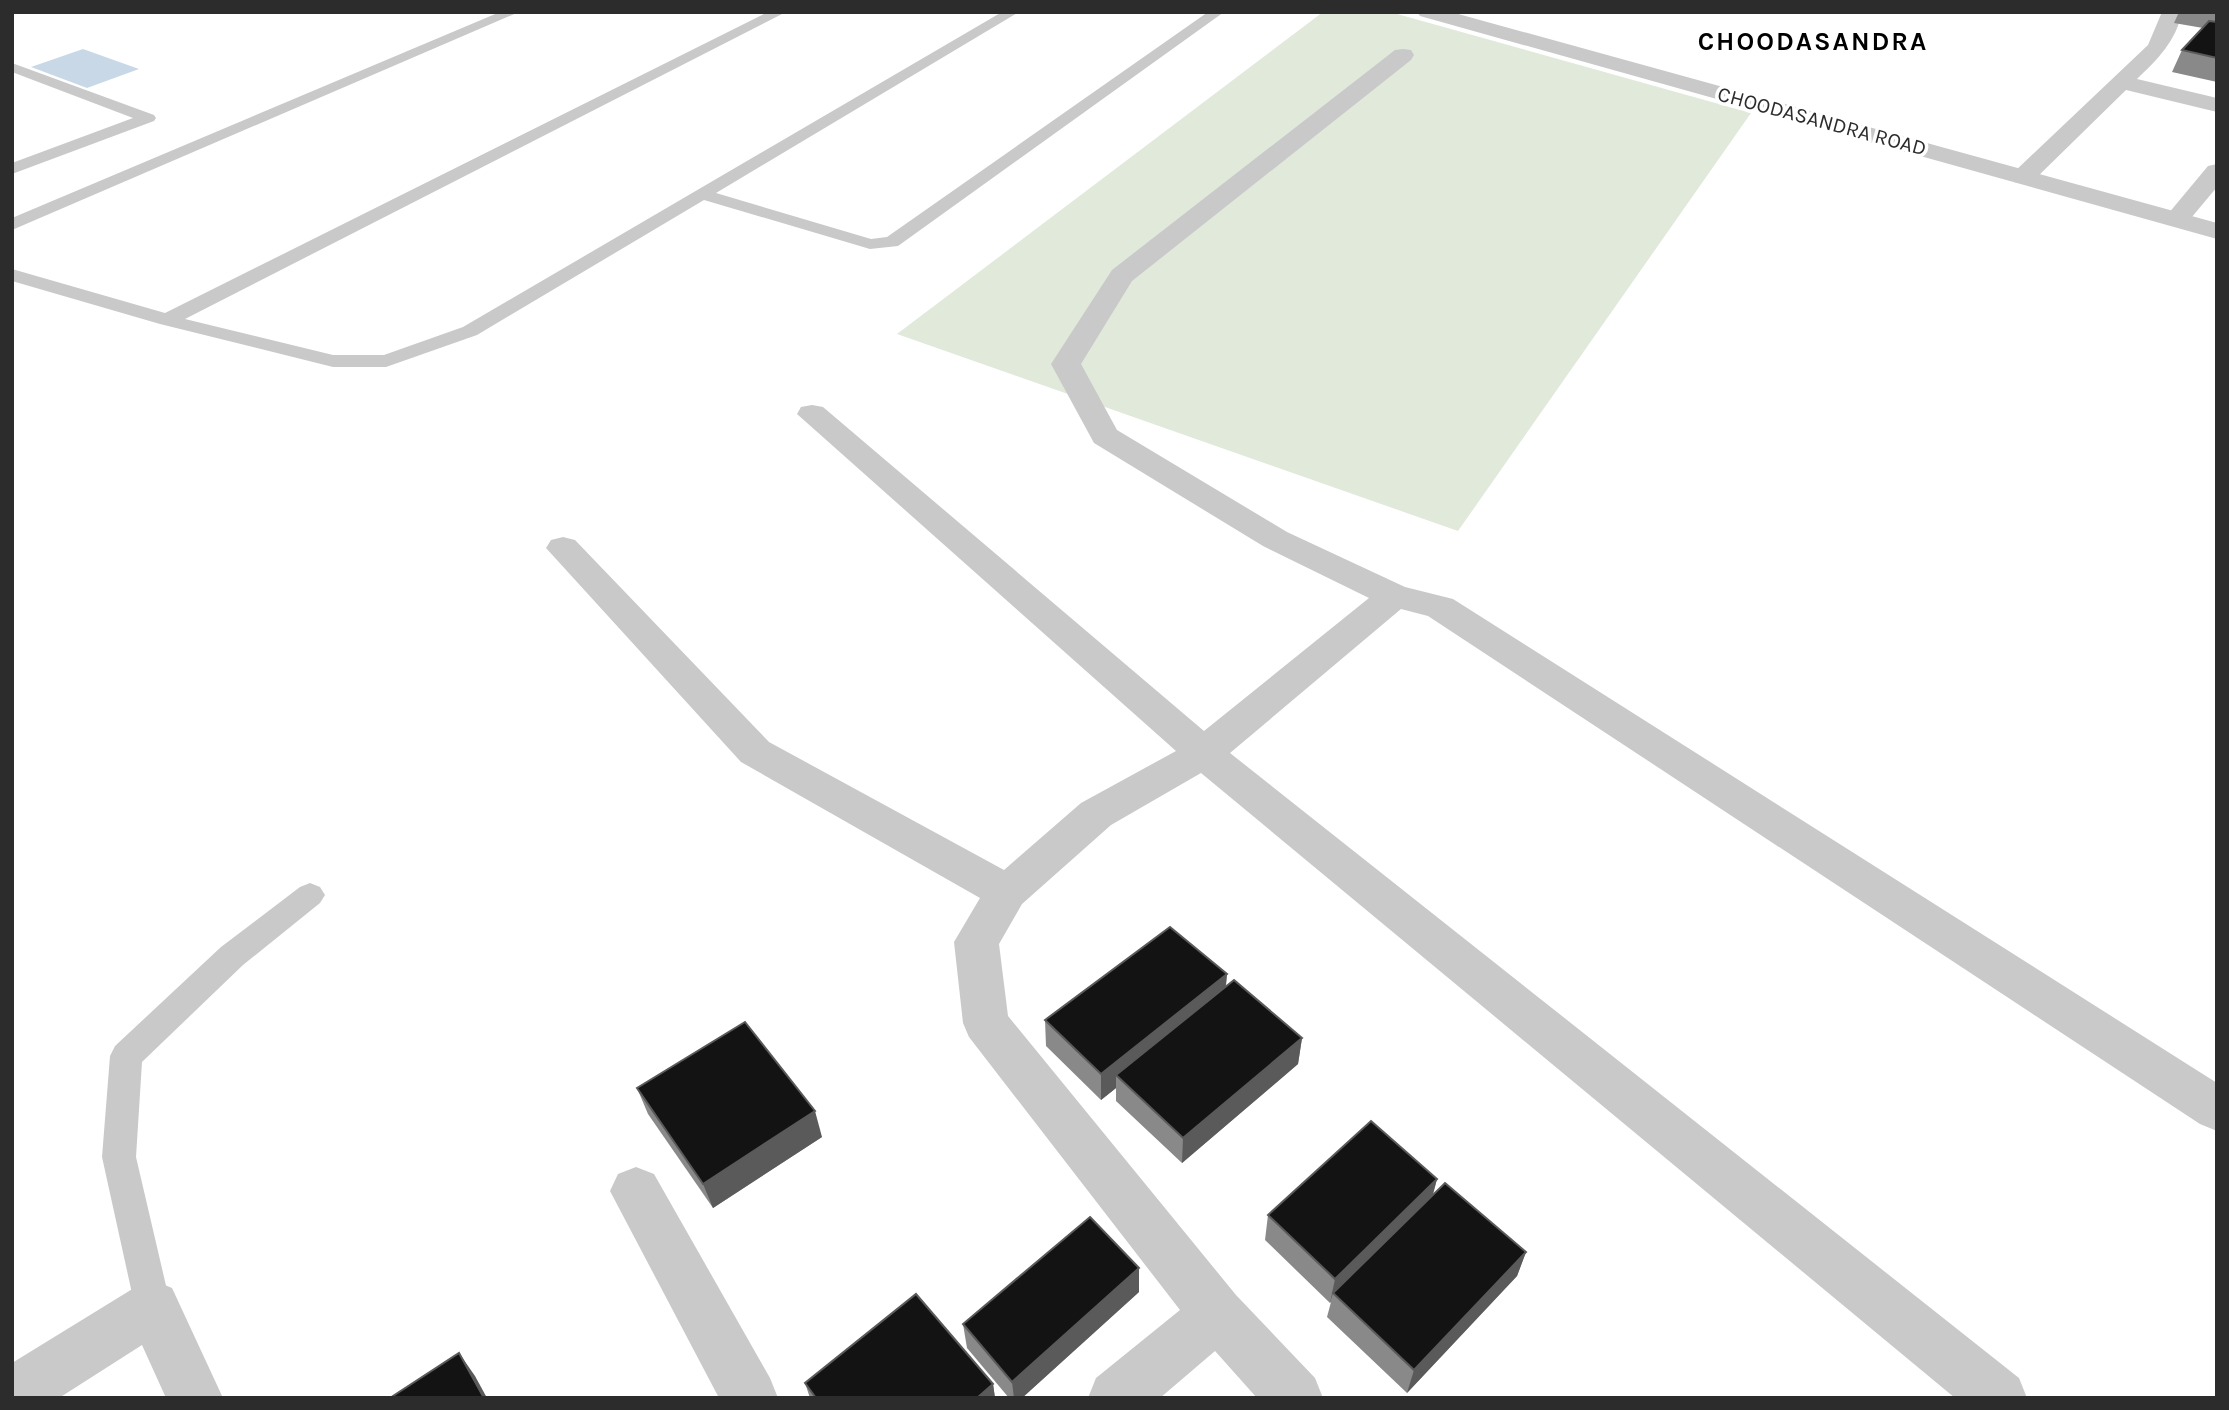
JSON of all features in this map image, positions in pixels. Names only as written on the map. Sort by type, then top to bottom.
[{"type":"street","name":"CHOODASANDRA ROAD","points":[[1427,12],[2217,231]]},
{"type":"street","points":[[2023,177],[2157,48],[2172,12]]},
{"type":"street","points":[[1403,55],[1122,276],[1066,363],[1105,436],[1275,539],[1394,596],[1440,607],[2217,1110]]},
{"type":"street","points":[[2121,82],[2217,105]]},
{"type":"street","points":[[2177,219],[2217,171]]},
{"type":"street","points":[[812,414],[1204,753],[1998,1398]]},
{"type":"street","points":[[563,548],[755,752],[1007,892]]},
{"type":"street","points":[[1295,1398],[1217,1314],[986,1023],[975,942],[1007,892],[1096,814],[1204,753],[1394,596]]},
{"type":"street","points":[[636,1191],[750,1398]]},
{"type":"street","points":[[12,1395],[153,1307],[195,1398]]},
{"type":"street","points":[[1116,1398],[1217,1314]]},
{"type":"lane","points":[[12,225],[512,12]]},
{"type":"lane","points":[[167,320],[779,12]]},
{"type":"lane","points":[[12,275],[167,320],[333,360],[386,361],[470,331],[1012,12]]},
{"type":"lane","points":[[701,194],[870,244],[891,242],[1217,12]]},
{"type":"lane","points":[[12,67],[148,118],[12,169]]},
{"type":"lane","points":[[12,152],[35,161]]},
{"type":"lane","points":[[153,1307],[120,1157],[126,1056],[232,956],[310,895]]},
{"type":"shaded area","points":[[1323,12],[1390,12],[1751,113],[1458,531],[897,334]]},
{"type":"water","points":[[83,49],[139,69],[87,88],[31,67]]},
{"type":"building","points":[[2209,21],[2217,22],[2217,58],[2182,50]]},
{"type":"building","points":[[1170,927],[1227,974],[1101,1074],[1045,1020]]},
{"type":"building","points":[[1234,980],[1302,1038],[1183,1138],[1116,1075]]},
{"type":"building","points":[[745,1022],[815,1111],[703,1184],[637,1088]]},
{"type":"building","points":[[1371,1121],[1437,1179],[1335,1279],[1268,1215]]},
{"type":"building","points":[[1445,1183],[1526,1252],[1414,1370],[1333,1293]]},
{"type":"building","points":[[1090,1217],[1139,1268],[1012,1382],[963,1324]]},
{"type":"building","points":[[916,1294],[993,1384],[977,1398],[816,1398],[805,1383]]},
{"type":"building","points":[[459,1353],[484,1398],[390,1398]]},
{"type":"district","name":"CHOODASANDRA","points":[[1813,41]]}]
